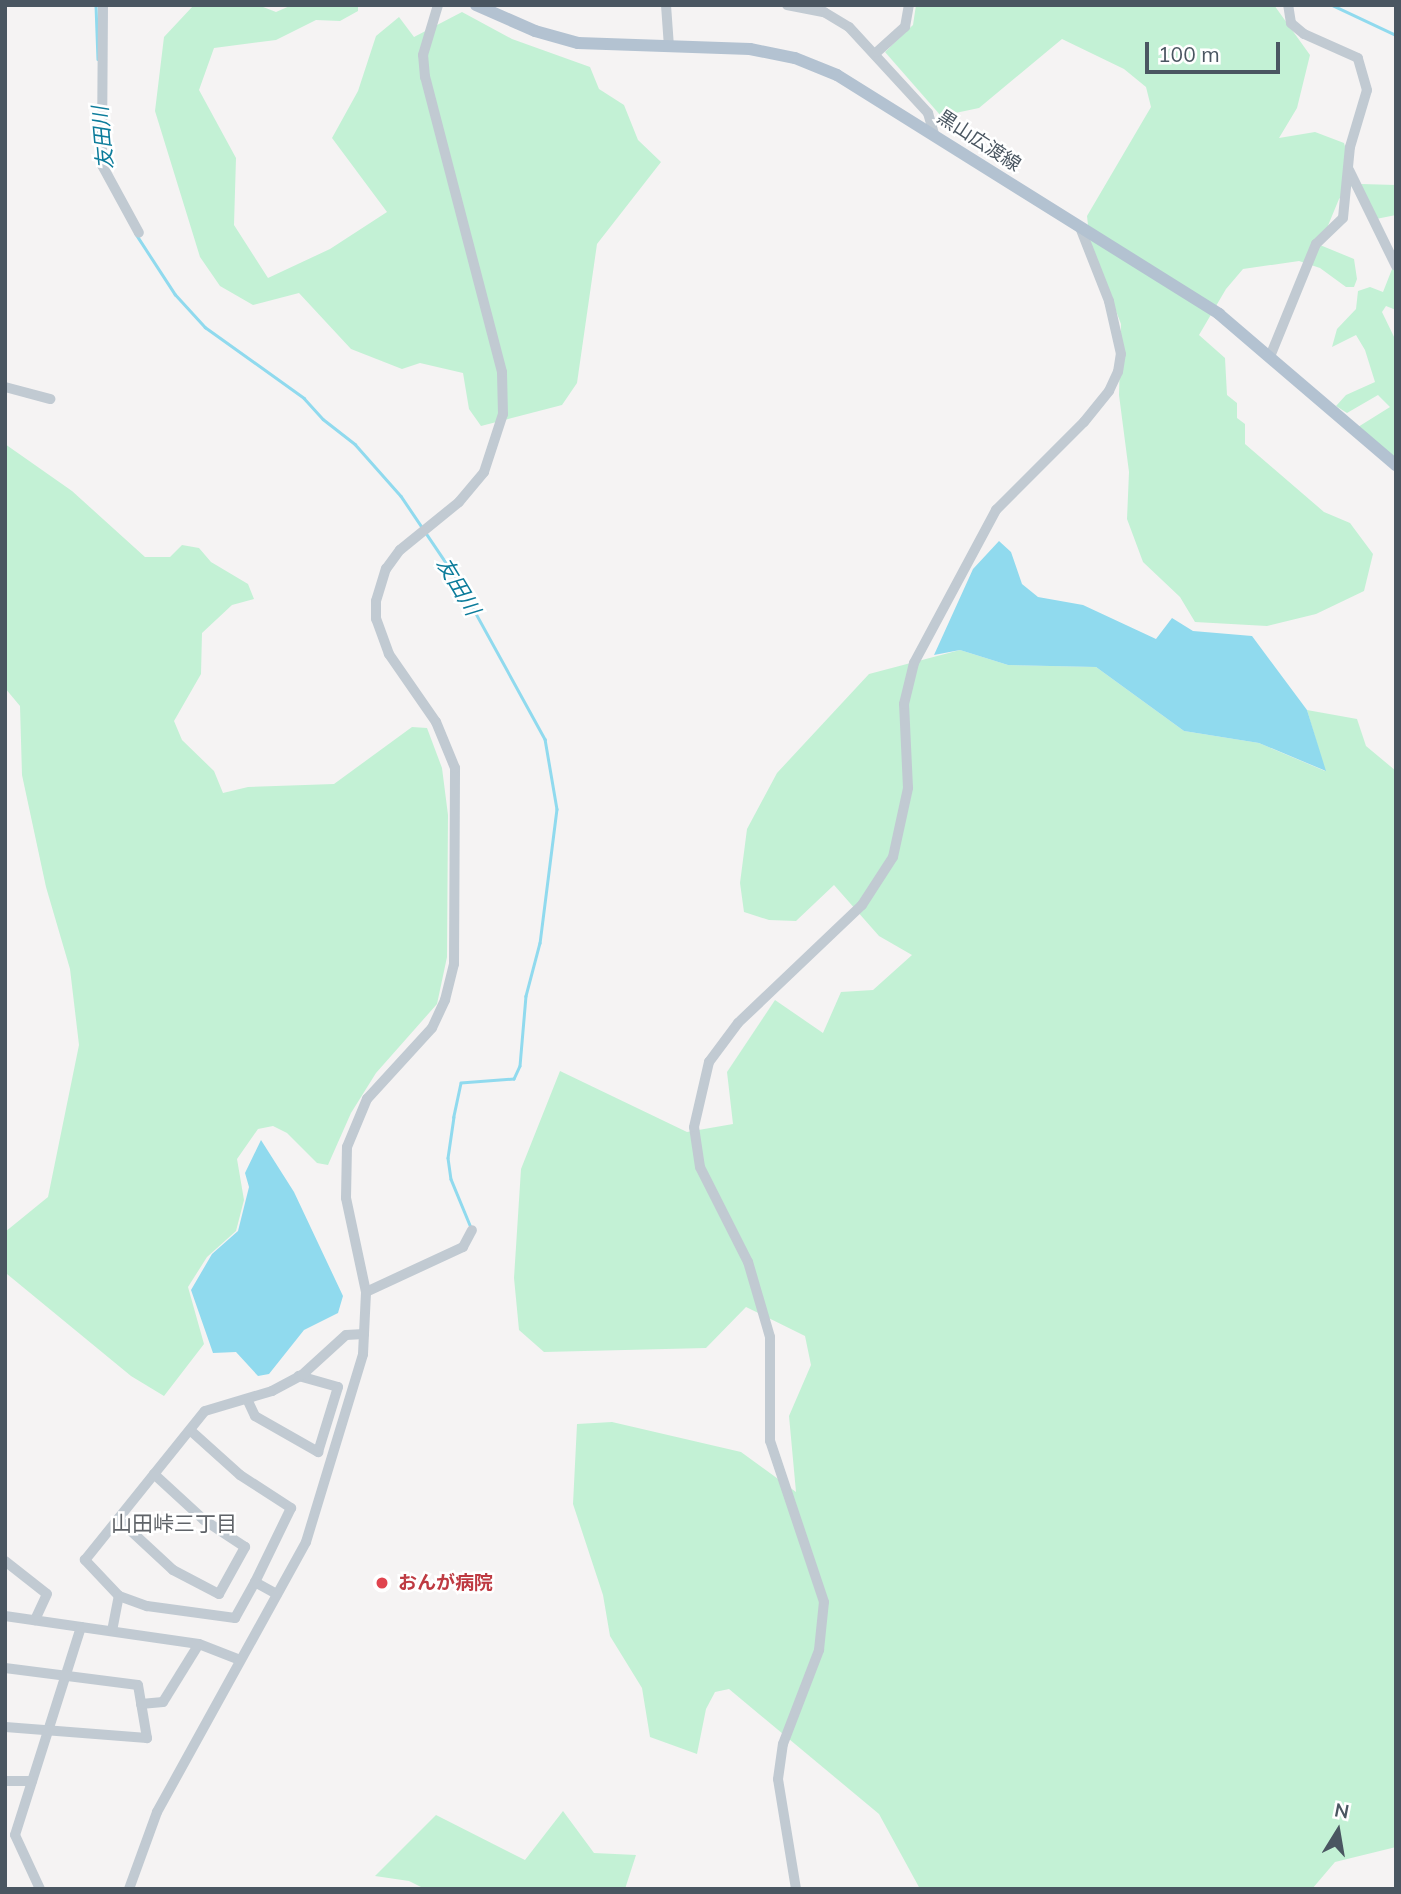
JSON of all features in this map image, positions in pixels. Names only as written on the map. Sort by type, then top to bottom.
[{"type":"main road","name":"黒山広渡線","points":[[476,5],[535,31],[578,43],[750,49],[794,58],[864,89],[1082,230],[1219,314],[1271,354],[1396,465]]},
{"type":"street","points":[[103,5],[102,165],[139,233]]},
{"type":"street","points":[[129,1889],[157,1812],[306,1542],[351,1400],[365,1334],[366,1292],[346,1198],[347,1147],[367,1099],[432,1028],[445,1000],[454,964],[457,793],[450,753],[436,722],[380,634],[376,601],[386,569],[400,550],[459,502],[484,472],[503,414],[502,372],[425,77],[423,55],[438,5]]},
{"type":"street","points":[[666,5],[669,47]]},
{"type":"street","points":[[787,5],[823,9],[877,52],[928,113],[933,134]]},
{"type":"street","points":[[877,52],[905,27],[909,5]]},
{"type":"street","points":[[1271,354],[1316,244],[1343,218],[1350,147],[1367,90],[1363,66],[1350,51],[1304,34],[1291,23],[1288,5]]},
{"type":"street","points":[[1349,169],[1396,266]]},
{"type":"street","points":[[796,1889],[778,1779],[783,1744],[819,1650],[824,1602],[770,1441],[770,1337],[748,1262],[700,1167],[694,1127],[709,1062],[738,1023],[862,905],[893,857],[908,788],[904,704],[914,663],[996,510],[1084,422],[1109,391],[1118,372],[1121,354],[1110,301],[1082,230]]},
{"type":"street","points":[[5,387],[50,399]]},
{"type":"street","points":[[366,1292],[463,1247],[472,1230]]},
{"type":"street","points":[[190,1430],[240,1475],[291,1508],[234,1618],[147,1606],[119,1596],[85,1560],[205,1411],[247,1399],[299,1376],[346,1335],[365,1334]]},
{"type":"street","points":[[247,1399],[255,1416],[318,1452],[338,1387],[299,1376]]},
{"type":"street","points":[[118,1519],[173,1570],[219,1594],[245,1546],[204,1520],[154,1474]]},
{"type":"street","points":[[5,1562],[47,1594],[35,1620]]},
{"type":"street","points":[[255,1582],[277,1594]]},
{"type":"street","points":[[112,1631],[119,1596]]},
{"type":"street","points":[[5,1616],[199,1644],[240,1660]]},
{"type":"street","points":[[40,1889],[15,1835],[81,1627]]},
{"type":"street","points":[[141,1704],[163,1702],[199,1644]]},
{"type":"street","points":[[5,1668],[138,1685],[147,1738],[5,1727]]},
{"type":"street","points":[[5,1782],[32,1781]]},
{"type":"green space","points":[[258,5],[276,12],[292,5],[358,5],[358,11],[340,21],[316,20],[276,40],[214,48],[199,90],[236,158],[234,225],[268,278],[330,249],[387,212],[332,138],[358,91],[376,36],[399,17],[414,37],[462,12],[512,39],[590,67],[599,89],[624,105],[638,140],[661,162],[597,244],[577,383],[562,405],[481,426],[469,409],[463,373],[420,363],[402,369],[351,349],[299,293],[253,305],[220,286],[200,257],[155,111],[164,37],[193,6]]},
{"type":"green space","points":[[916,5],[1274,5],[1310,55],[1297,108],[1279,138],[1315,132],[1344,143],[1355,183],[1339,199],[1320,245],[1354,259],[1357,279],[1354,287],[1346,287],[1320,268],[1299,261],[1243,269],[1226,289],[1199,335],[1225,358],[1227,395],[1237,403],[1237,418],[1245,424],[1245,444],[1324,512],[1350,523],[1373,554],[1364,591],[1316,614],[1267,626],[1195,622],[1180,597],[1143,562],[1127,519],[1129,472],[1119,395],[1121,324],[1090,243],[1087,216],[1151,107],[1146,87],[1124,69],[1062,39],[979,108],[941,116],[885,52],[913,25]]},
{"type":"green space","points":[[1361,184],[1396,185],[1396,215],[1376,219]]},
{"type":"green space","points":[[1396,259],[1396,310],[1386,306],[1382,312],[1396,341],[1396,461],[1358,427],[1390,407],[1378,395],[1347,413],[1336,406],[1346,395],[1375,382],[1365,350],[1356,335],[1332,347],[1337,329],[1356,309],[1358,291],[1370,287],[1383,292]]},
{"type":"green space","points":[[5,444],[72,491],[145,557],[170,557],[182,545],[199,548],[211,562],[248,584],[254,599],[232,605],[202,633],[201,674],[174,721],[182,740],[214,771],[223,793],[248,787],[334,784],[412,727],[427,728],[442,768],[448,815],[447,957],[437,1004],[376,1073],[351,1113],[328,1165],[317,1163],[287,1133],[273,1126],[258,1129],[237,1159],[244,1200],[236,1231],[207,1257],[188,1287],[204,1344],[164,1396],[131,1376],[7,1274],[5,1232],[48,1197],[79,1045],[70,969],[46,887],[22,775],[20,706],[5,688]]},
{"type":"green space","points":[[960,650],[1008,665],[1096,667],[1184,731],[1259,743],[1325,771],[1307,710],[1357,719],[1366,746],[1396,771],[1396,1847],[1335,1862],[1312,1889],[920,1889],[879,1814],[729,1689],[715,1692],[706,1709],[697,1754],[650,1737],[642,1688],[610,1636],[603,1595],[573,1504],[577,1424],[612,1422],[741,1452],[796,1492],[789,1416],[811,1365],[805,1336],[746,1307],[706,1348],[544,1352],[519,1330],[514,1278],[521,1169],[560,1071],[687,1132],[733,1124],[727,1072],[775,1000],[823,1033],[841,992],[873,990],[912,955],[879,936],[834,885],[796,921],[769,920],[744,912],[740,883],[747,829],[777,773],[869,674]]},
{"type":"green space","points":[[563,1811],[594,1853],[636,1855],[625,1889],[425,1889],[409,1881],[375,1876],[436,1815],[525,1860]]},
{"type":"water","points":[[999,541],[1011,552],[1022,584],[1038,597],[1083,605],[1156,639],[1172,618],[1193,631],[1252,636],[1307,710],[1326,771],[1259,743],[1184,731],[1096,667],[1008,665],[960,650],[934,655],[973,569]]},
{"type":"water","points":[[261,1140],[294,1192],[343,1296],[338,1313],[304,1330],[269,1374],[258,1376],[236,1352],[213,1353],[191,1290],[212,1254],[238,1231],[249,1187],[245,1173]]},
{"type":"waterway","name":"友田川","points":[[96,5],[98,59]]},
{"type":"waterway","points":[[1332,5],[1396,35]]},
{"type":"waterway","name":"友田川","points":[[97,131],[98,149]]},
{"type":"waterway","name":"友田川","points":[[136,234],[175,294],[205,327],[304,398],[323,419],[355,444],[401,496],[457,579],[545,739],[557,809],[540,943],[526,996],[520,1066],[514,1079],[461,1083],[454,1117],[448,1158],[451,1179],[470,1225]]},
{"type":"place","name":"おんが病院","points":[[382,1583]]},
{"type":"district","name":"山田峠三丁目","points":[[174,1523]]}]
